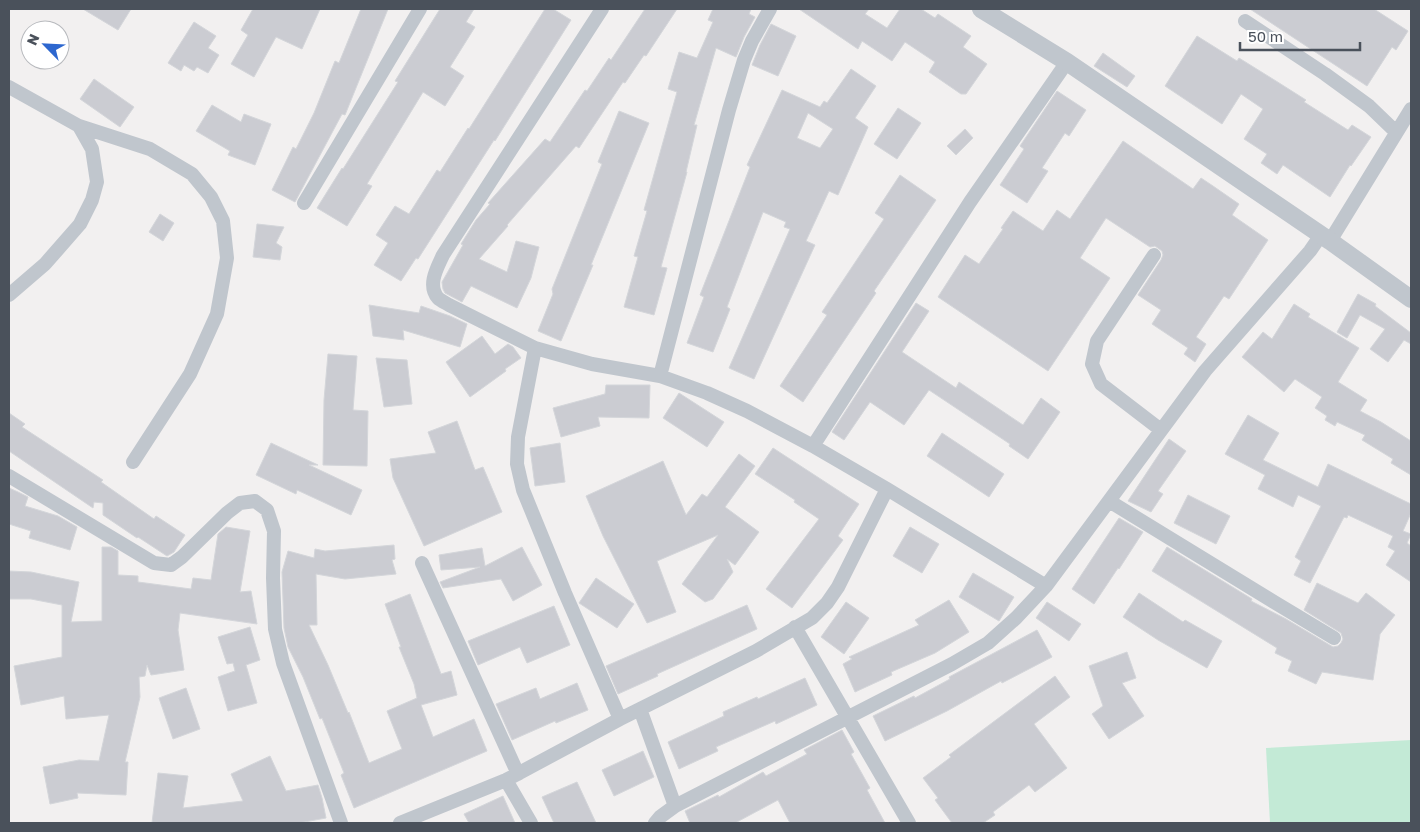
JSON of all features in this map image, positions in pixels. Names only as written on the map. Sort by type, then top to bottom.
[{"type":"street","points":[[304,203],[420,9]]},
{"type":"street","points":[[602,9],[443,255],[435,273],[433,288],[439,298],[449,305],[535,348],[592,364],[660,376],[707,393],[747,411],[813,446],[887,489],[1046,586]]},
{"type":"street","points":[[660,376],[729,110],[744,60],[752,41],[770,9]]},
{"type":"street","points":[[981,9],[1067,62],[1411,299]]},
{"type":"street","points":[[1245,21],[1325,74],[1369,106],[1396,132]]},
{"type":"street","points":[[813,446],[970,202],[1067,62]]},
{"type":"street","points":[[9,87],[79,126],[150,149],[192,174],[211,197],[223,221],[228,258],[217,314],[190,374],[133,462]]},
{"type":"street","points":[[655,823],[660,817],[676,806],[952,664],[988,643],[1016,618],[1046,586],[1205,372],[1310,251],[1325,238],[1411,109]]},
{"type":"street","points":[[9,295],[45,264],[74,231],[80,224],[92,200],[97,182],[92,149],[79,126]]},
{"type":"street","points":[[1154,255],[1097,341],[1092,364],[1101,384],[1161,430]]},
{"type":"street","points":[[535,348],[518,437],[517,464],[523,490],[561,584],[620,718]]},
{"type":"street","points":[[9,476],[154,562],[171,565],[182,557],[226,513],[240,503],[255,501],[267,510],[274,531],[275,629],[283,662],[340,823]]},
{"type":"street","points":[[400,823],[512,777],[620,718],[756,651],[812,618],[827,603],[838,587],[887,489]]},
{"type":"street","points":[[1109,500],[1334,638]]},
{"type":"street","points":[[422,563],[531,823]]},
{"type":"street","points":[[795,627],[909,823]]},
{"type":"street","points":[[640,709],[676,806]]},
{"type":"green space","points":[[1411,740],[1411,823],[1270,823],[1266,748]]},
{"type":"building","points":[[83,9],[131,9],[118,30]]},
{"type":"building","points":[[253,9],[320,9],[302,49],[276,37],[254,77],[231,64],[248,35],[241,30]]},
{"type":"building","points":[[361,9],[388,9],[345,115],[342,114],[295,202],[272,190],[293,147],[296,149],[314,113],[335,61],[339,63]]},
{"type":"building","points":[[440,9],[474,9],[466,22],[475,27],[450,67],[464,76],[445,106],[423,92],[367,184],[372,186],[347,226],[317,208],[398,82],[395,81]]},
{"type":"building","points":[[545,9],[553,9],[571,20],[418,259],[416,258],[401,281],[374,265],[388,243],[376,235],[395,206],[409,214],[437,170],[440,172],[469,129]]},
{"type":"building","points":[[645,9],[677,9],[646,56],[644,55],[625,83],[623,82],[579,148],[576,146],[479,259],[507,272],[516,241],[539,247],[531,278],[517,308],[471,286],[462,302],[445,293],[442,282],[463,245],[461,244],[476,220],[490,204],[488,203],[545,139],[550,142],[585,90],[587,91],[609,58],[611,60]]},
{"type":"building","points":[[713,9],[751,9],[749,14],[755,17],[736,57],[716,48],[694,125],[697,125],[687,172],[661,267],[667,268],[654,315],[624,307],[638,257],[634,256],[647,211],[644,210],[677,92],[668,89],[679,52],[697,58],[713,22],[708,20]]},
{"type":"building","points":[[799,9],[869,9],[865,14],[887,28],[900,9],[921,9],[935,18],[938,14],[971,36],[963,47],[987,64],[966,94],[961,94],[929,72],[935,62],[905,42],[892,61],[862,41],[858,49]]},
{"type":"building","points":[[1250,9],[1374,9],[1408,31],[1396,50],[1392,47],[1367,86]]},
{"type":"building","points":[[194,22],[216,36],[208,48],[219,55],[208,73],[197,67],[194,71],[184,65],[181,71],[168,63]]},
{"type":"building","points":[[771,24],[796,36],[778,76],[752,65]]},
{"type":"building","points":[[1197,36],[1237,61],[1239,58],[1276,81],[1306,100],[1304,102],[1348,130],[1352,125],[1371,137],[1350,165],[1330,197],[1283,165],[1277,174],[1261,163],[1267,154],[1244,139],[1263,109],[1241,94],[1222,124],[1165,86]]},
{"type":"building","points":[[1103,53],[1135,76],[1127,87],[1094,66]]},
{"type":"building","points":[[851,69],[876,86],[855,118],[868,127],[838,195],[829,191],[806,241],[815,245],[754,379],[729,368],[790,229],[784,227],[786,222],[763,212],[727,307],[730,309],[713,352],[687,343],[704,297],[700,295],[750,167],[747,165],[782,90],[820,107],[824,101],[827,103]],"holes":[[[808,113],[833,129],[820,148],[797,138]]]},
{"type":"building","points":[[94,79],[134,107],[120,127],[80,99]]},
{"type":"building","points":[[1057,91],[1086,110],[1069,136],[1065,133],[1042,168],[1048,171],[1027,203],[1000,185],[1024,149],[1020,146]]},
{"type":"building","points":[[212,105],[241,122],[244,114],[271,124],[255,165],[228,155],[230,151],[196,131]]},
{"type":"building","points":[[898,108],[921,123],[897,159],[874,144]]},
{"type":"building","points":[[619,111],[649,123],[561,341],[538,331],[553,294],[552,289],[602,164],[598,162]]},
{"type":"building","points":[[965,129],[973,138],[956,155],[947,146]]},
{"type":"building","points":[[1123,141],[1193,189],[1201,178],[1213,186],[1239,204],[1232,215],[1268,240],[1229,299],[1224,296],[1196,337],[1206,344],[1195,362],[1184,354],[1188,348],[1152,324],[1161,310],[1138,295],[1161,260],[1162,251],[1155,246],[1150,247],[1106,218],[1080,258],[1110,278],[1048,371],[938,297],[965,255],[979,264],[1013,211],[1043,231],[1057,210],[1070,219]]},
{"type":"building","points":[[900,175],[936,200],[874,291],[876,293],[803,402],[780,386],[827,315],[822,312],[884,219],[875,213]]},
{"type":"building","points":[[160,214],[174,223],[163,241],[149,232]]},
{"type":"building","points":[[257,224],[284,227],[276,243],[282,247],[280,260],[253,257]]},
{"type":"building","points":[[1358,294],[1376,304],[1375,306],[1411,333],[1411,344],[1404,340],[1388,362],[1370,349],[1385,329],[1360,315],[1347,338],[1337,332]]},
{"type":"building","points":[[916,303],[929,311],[902,352],[956,388],[959,382],[1023,425],[1041,398],[1060,412],[1028,459],[1009,446],[1010,444],[929,390],[904,425],[870,402],[844,440],[832,432]]},
{"type":"building","points":[[1294,304],[1310,314],[1308,317],[1359,348],[1338,382],[1367,400],[1360,411],[1411,441],[1411,475],[1391,463],[1393,459],[1362,440],[1365,435],[1337,422],[1335,426],[1325,420],[1327,416],[1315,408],[1322,397],[1295,379],[1284,392],[1242,357],[1263,332],[1272,339]]},
{"type":"building","points":[[369,305],[419,313],[421,306],[450,316],[467,324],[460,347],[403,330],[404,340],[373,336]]},
{"type":"building","points":[[482,336],[495,354],[508,344],[513,347],[521,358],[470,397],[446,362]]},
{"type":"building","points":[[328,354],[357,356],[353,410],[368,411],[367,466],[323,465],[324,400]]},
{"type":"building","points":[[376,358],[407,360],[412,404],[384,407]]},
{"type":"building","points":[[606,385],[650,385],[649,418],[598,417],[600,426],[561,437],[553,408],[605,394]]},
{"type":"building","points":[[679,393],[724,422],[707,447],[663,418]]},
{"type":"building","points":[[9,413],[25,424],[22,427],[103,480],[101,482],[154,519],[156,516],[185,535],[174,552],[167,556],[137,538],[103,515],[103,503],[94,502],[93,508],[9,451]]},
{"type":"building","points":[[1248,415],[1279,433],[1263,460],[1318,487],[1328,464],[1411,504],[1411,513],[1403,531],[1411,534],[1407,543],[1411,546],[1411,582],[1386,565],[1395,551],[1388,547],[1393,536],[1348,515],[1347,518],[1344,517],[1310,583],[1294,575],[1301,561],[1295,557],[1321,506],[1298,495],[1293,507],[1258,489],[1265,475],[1225,454]]},
{"type":"building","points":[[457,421],[475,470],[483,467],[502,512],[424,546],[393,478],[390,459],[436,453],[428,432]]},
{"type":"building","points":[[942,433],[1004,474],[989,497],[927,456]]},
{"type":"building","points":[[1169,439],[1186,451],[1158,491],[1163,494],[1151,512],[1128,501]]},
{"type":"building","points":[[271,443],[318,465],[309,465],[362,490],[351,515],[297,490],[296,494],[256,475]]},
{"type":"building","points":[[560,443],[565,482],[535,486],[530,448]]},
{"type":"building","points":[[773,448],[859,504],[838,536],[843,540],[792,608],[766,589],[819,519],[794,502],[795,500],[755,474]]},
{"type":"building","points":[[739,454],[755,466],[725,507],[759,532],[735,565],[727,559],[733,572],[713,599],[705,602],[682,584],[718,535],[657,561],[676,612],[647,623],[603,536],[586,496],[663,461],[686,515],[702,494],[707,497]]},
{"type":"building","points":[[9,488],[28,497],[25,506],[58,516],[77,527],[70,550],[29,538],[31,531],[9,524]]},
{"type":"building","points":[[1188,495],[1230,516],[1216,544],[1174,523]]},
{"type":"building","points":[[1119,518],[1143,532],[1094,604],[1072,589]]},
{"type":"building","points":[[226,527],[250,531],[240,592],[251,591],[257,624],[180,613],[178,630],[184,670],[151,675],[147,665],[145,676],[139,677],[140,697],[125,762],[128,762],[126,795],[77,793],[78,798],[50,804],[43,767],[79,760],[99,761],[109,715],[66,719],[64,696],[21,705],[14,666],[62,657],[62,605],[31,599],[9,599],[9,571],[31,572],[79,582],[71,622],[102,621],[102,547],[111,547],[118,551],[118,575],[138,576],[138,582],[191,589],[193,578],[211,580],[218,534]]},
{"type":"building","points":[[910,527],[939,544],[922,573],[893,556]]},
{"type":"building","points":[[394,545],[395,559],[392,560],[396,574],[345,579],[316,574],[317,625],[309,625],[349,712],[369,763],[402,749],[387,711],[417,698],[414,684],[385,604],[410,594],[441,674],[451,671],[457,695],[421,705],[433,737],[474,719],[487,751],[354,808],[341,775],[344,773],[322,718],[320,719],[303,677],[288,647],[284,628],[282,572],[288,551],[314,558],[315,549],[325,551]]},
{"type":"building","points":[[522,547],[542,585],[513,601],[501,579],[443,588],[440,582],[480,567],[441,570],[439,555],[482,548],[485,566]]},
{"type":"building","points":[[1167,547],[1252,599],[1251,601],[1333,647],[1341,643],[1343,639],[1341,633],[1304,610],[1317,583],[1358,603],[1366,593],[1395,615],[1380,634],[1373,680],[1322,672],[1316,684],[1288,671],[1292,661],[1275,653],[1277,648],[1152,571]]},
{"type":"building","points":[[973,573],[1014,597],[999,621],[959,597]]},
{"type":"building","points":[[596,578],[634,604],[617,628],[579,603]]},
{"type":"building","points":[[1139,593],[1183,622],[1185,620],[1222,641],[1207,668],[1123,617]]},
{"type":"building","points":[[949,600],[969,632],[935,653],[891,672],[892,675],[855,692],[843,664],[852,659],[849,657],[919,625],[915,620]]},
{"type":"building","points":[[846,602],[869,618],[844,654],[821,637]]},
{"type":"building","points":[[1047,602],[1081,624],[1069,641],[1036,618]]},
{"type":"building","points":[[747,605],[757,629],[657,674],[658,676],[618,694],[606,666]]},
{"type":"building","points":[[554,606],[570,645],[527,663],[520,647],[478,665],[468,641]]},
{"type":"building","points":[[250,627],[260,660],[246,665],[257,703],[228,711],[218,677],[235,671],[233,663],[227,664],[218,637]]},
{"type":"building","points":[[1037,630],[1052,657],[885,741],[873,716],[914,696],[915,698],[950,679],[949,677]]},
{"type":"building","points":[[1127,652],[1136,678],[1122,683],[1144,716],[1109,739],[1092,714],[1103,706],[1089,666]]},
{"type":"building","points":[[1055,676],[1070,697],[1034,724],[1067,768],[1035,792],[1029,785],[993,812],[995,815],[983,823],[952,823],[935,800],[938,798],[923,778],[951,757],[949,755]]},
{"type":"building","points":[[805,678],[817,705],[776,724],[775,721],[716,747],[718,751],[679,769],[668,742],[724,716],[723,712]]},
{"type":"building","points":[[577,683],[588,710],[556,723],[555,721],[512,740],[496,704],[536,688],[540,699]]},
{"type":"building","points":[[186,688],[200,729],[173,739],[159,698]]},
{"type":"building","points":[[842,730],[854,752],[851,754],[870,788],[867,790],[885,823],[790,823],[778,800],[735,823],[690,823],[685,811],[718,795],[719,797],[763,772],[766,776],[807,754],[804,750]]},
{"type":"building","points":[[643,751],[654,777],[614,796],[602,770]]},
{"type":"building","points":[[270,756],[286,791],[318,785],[326,818],[299,823],[152,823],[158,773],[188,776],[183,808],[243,801],[231,774]]},
{"type":"building","points":[[577,782],[596,823],[554,823],[542,797]]},
{"type":"building","points":[[503,796],[515,823],[469,823],[464,814]]}]
